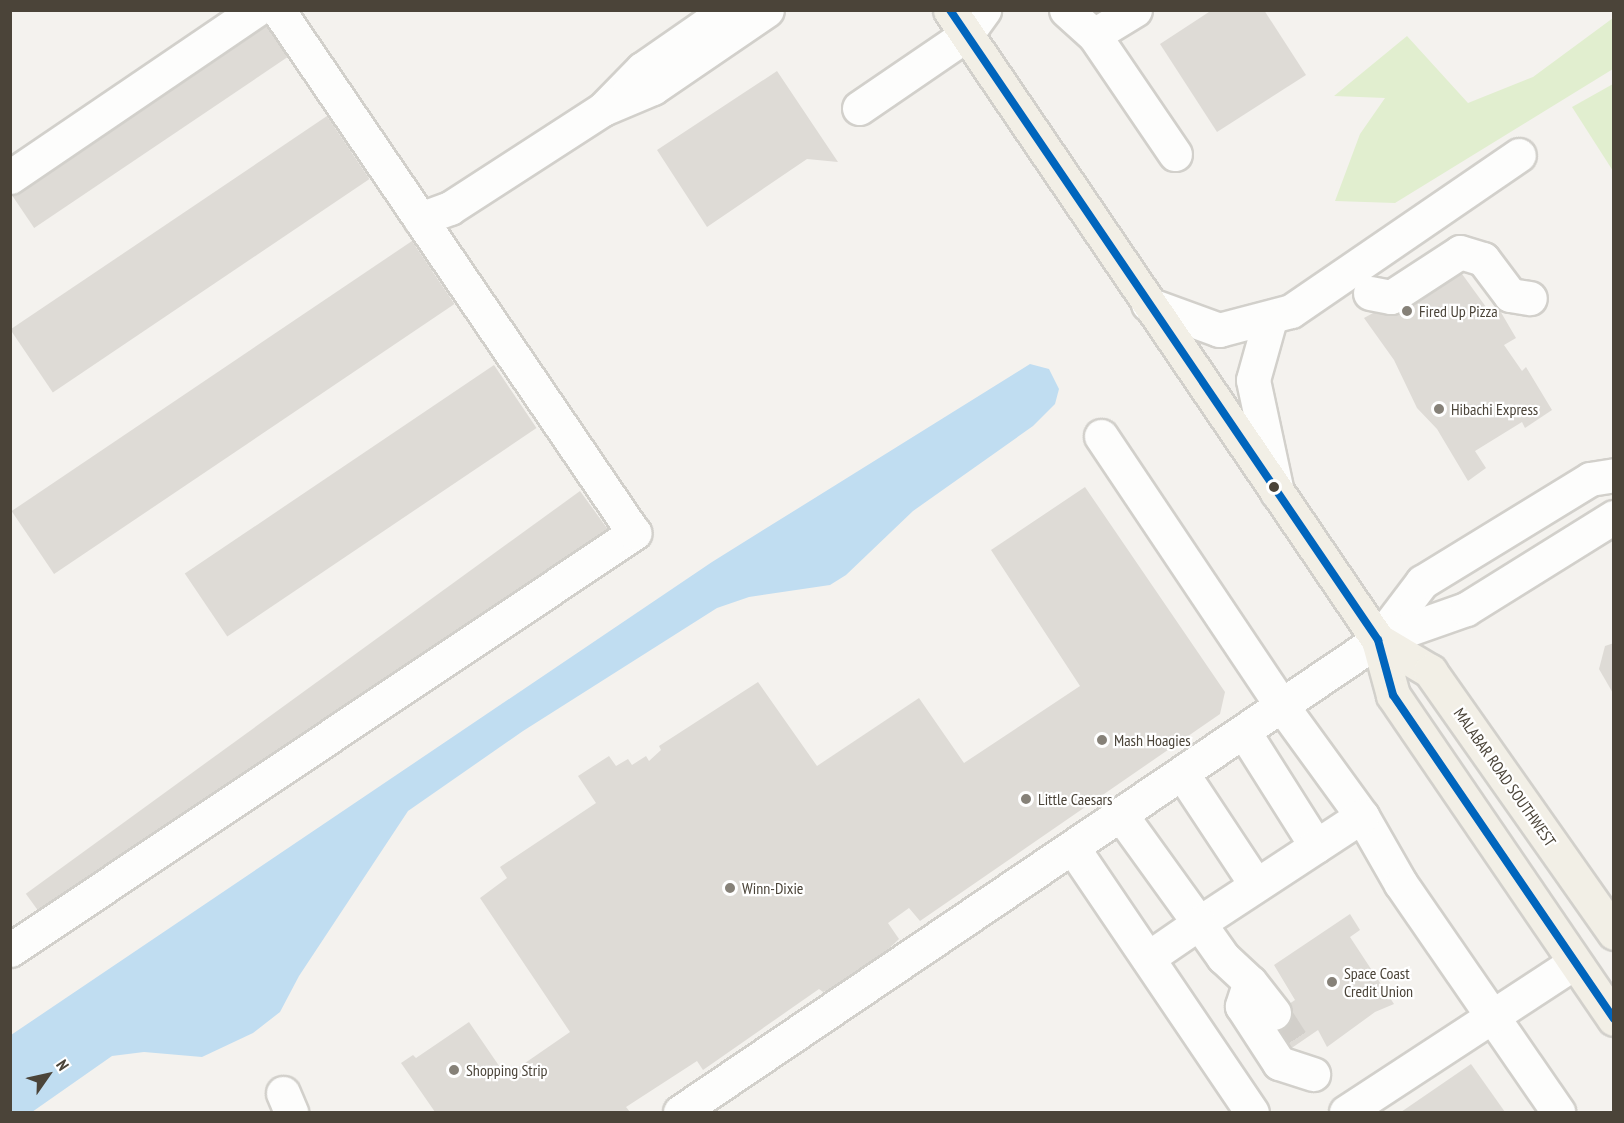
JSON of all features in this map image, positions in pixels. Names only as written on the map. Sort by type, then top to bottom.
[{"type":"main road","name":"MALABAR ROAD SOUTHWEST","points":[[967,19],[1148,304],[1378,640],[1393,695],[1614,1019]]},
{"type":"main road","name":"MALABAR ROAD SOUTHWEST","points":[[1378,640],[1430,671],[1614,933]]},
{"type":"lane","points":[[10,177],[256,10]]},
{"type":"lane","points":[[10,950],[634,532],[278,10]]},
{"type":"lane","points":[[603,109],[642,69],[727,10]]},
{"type":"lane","points":[[420,219],[450,208],[603,109],[653,88],[767,10]]},
{"type":"lane","points":[[1066,10],[1094,35],[1175,154]]},
{"type":"lane","points":[[1094,35],[1135,10]]},
{"type":"lane","points":[[859,108],[967,19]]},
{"type":"lane","points":[[1148,304],[1219,330],[1270,319],[1291,311],[1519,155]]},
{"type":"lane","points":[[1370,293],[1391,297],[1460,252],[1483,259],[1510,295],[1530,298]]},
{"type":"lane","points":[[1270,319],[1253,380],[1278,493]]},
{"type":"lane","points":[[1101,436],[1282,706],[1362,816],[1401,884],[1558,1113]]},
{"type":"lane","points":[[1378,640],[1422,582],[1590,479],[1614,475]]},
{"type":"lane","points":[[680,1113],[1378,640],[1466,609],[1614,517]]},
{"type":"lane","points":[[1244,732],[1316,846]]},
{"type":"lane","points":[[1182,773],[1256,885]]},
{"type":"lane","points":[[1121,815],[1223,957],[1250,982],[1274,1013]]},
{"type":"lane","points":[[1148,958],[1362,816]]},
{"type":"lane","points":[[1073,848],[1252,1113]]},
{"type":"lane","points":[[1346,1113],[1574,963]]},
{"type":"lane","points":[[1250,982],[1242,1006],[1279,1063],[1313,1074]]},
{"type":"lane","points":[[1295,1045],[1339,1113]]},
{"type":"green space","points":[[1613,18],[1613,69],[1395,203],[1335,201],[1360,134],[1385,98],[1334,96],[1407,36],[1468,103],[1533,77]]},
{"type":"green space","points":[[1613,84],[1613,171],[1572,107]]},
{"type":"water","points":[[1030,364],[1049,369],[1059,389],[1055,404],[1033,426],[913,511],[846,575],[830,585],[749,597],[717,608],[523,731],[408,811],[299,976],[280,1012],[253,1033],[202,1057],[144,1052],[112,1056],[32,1112],[11,1112],[11,1035],[712,562]]},
{"type":"building","points":[[1212,10],[1264,10],[1306,75],[1217,132],[1160,44]]},
{"type":"building","points":[[266,21],[289,56],[34,228],[11,193]]},
{"type":"building","points":[[777,71],[838,162],[807,159],[707,227],[657,150]]},
{"type":"building","points":[[327,116],[369,179],[53,393],[10,330]]},
{"type":"building","points":[[412,241],[454,304],[54,574],[12,511]]},
{"type":"building","points":[[1457,267],[1486,307],[1482,310],[1487,318],[1499,309],[1516,338],[1504,345],[1522,371],[1526,367],[1552,410],[1525,428],[1522,422],[1475,451],[1486,468],[1468,481],[1437,429],[1417,408],[1394,360],[1364,318]]},
{"type":"building","points":[[494,365],[536,428],[227,637],[185,574]]},
{"type":"building","name":"Winn-Dixie","points":[[1085,487],[1225,692],[1220,714],[920,921],[909,908],[888,923],[899,939],[858,978],[823,992],[819,989],[703,1070],[697,1061],[626,1107],[630,1112],[435,1112],[401,1063],[413,1055],[416,1058],[469,1022],[506,1076],[570,1032],[480,898],[507,878],[500,867],[596,803],[578,776],[609,756],[616,766],[628,759],[632,765],[646,756],[649,761],[661,750],[659,746],[758,682],[817,766],[919,698],[964,763],[1080,686],[991,550]]},
{"type":"building","points":[[580,491],[611,533],[56,936],[26,894]]},
{"type":"building","points":[[1614,643],[1614,695],[1599,669],[1605,646]]},
{"type":"building","name":"Space Coast Credit Union","points":[[1350,914],[1360,930],[1350,937],[1394,1004],[1375,1012],[1327,1047],[1318,1030],[1280,1056],[1259,1024],[1295,1000],[1274,965]]},
{"type":"building","points":[[1471,1064],[1505,1112],[1401,1112]]},
{"type":"tunnel","points":[[1274,1013],[1295,1045]]},
{"type":"transit line","points":[[950,10],[1378,640],[1393,695],[1614,1019]]},
{"type":"place","name":"Fired Up Pizza","points":[[1407,311]]},
{"type":"place","name":"Hibachi Express","points":[[1439,409]]},
{"type":"place","name":"Mash Hoagies","points":[[1102,740]]},
{"type":"place","name":"Little Caesars","points":[[1026,799]]},
{"type":"place","name":"Winn-Dixie","points":[[730,888]]},
{"type":"place","name":"Space Coast Credit Union","points":[[1332,982]]},
{"type":"place","name":"Shopping Strip","points":[[454,1070]]}]
